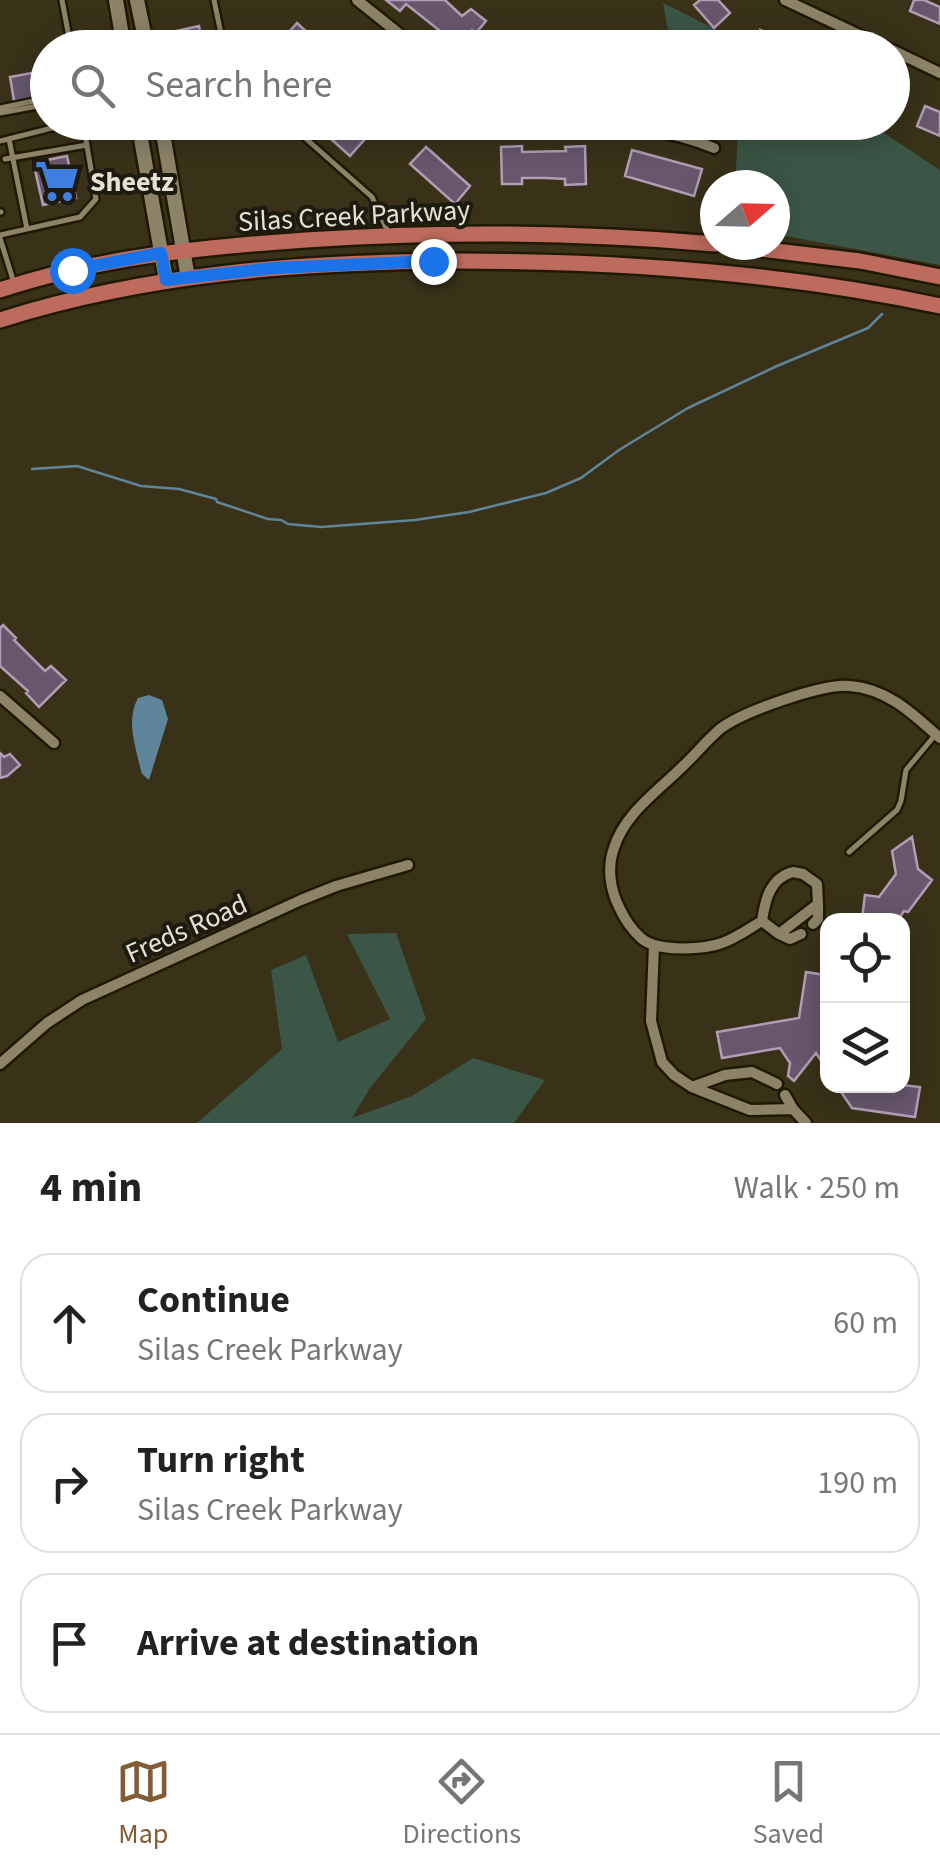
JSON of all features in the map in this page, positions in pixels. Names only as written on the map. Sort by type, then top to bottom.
[{"type":"main road","points":[[116,0],[121,30]]},
{"type":"main road","points":[[137,0],[143,30]]},
{"type":"main road","points":[[141,140],[166,280]]},
{"type":"main road","points":[[164,140],[188,278]]},
{"type":"main road","name":"Silas Creek Parkway","points":[[7,288],[72,270],[161,253],[389,235],[540,234],[700,243]]},
{"type":"main road","points":[[790,253],[940,277]]},
{"type":"main road","points":[[716,260],[716,272]]},
{"type":"main road","name":"Silas Creek Parkway","points":[[0,320],[89,295],[166,280],[274,268],[433,261],[523,261],[716,272],[797,280],[940,306]]},
{"type":"street","points":[[357,0],[394,30]]},
{"type":"street","points":[[786,0],[850,30]]},
{"type":"street","points":[[910,58],[940,72]]},
{"type":"street","points":[[692,140],[714,148]]},
{"type":"street","points":[[813,924],[818,919],[816,884],[803,874],[786,874],[771,888],[762,921],[724,943],[697,949],[654,945],[642,940],[616,901],[610,877],[614,847],[631,816],[722,727],[796,696],[837,685],[864,688],[892,698],[938,736]]},
{"type":"street","points":[[0,696],[54,743]]},
{"type":"street","name":"Freds Road","points":[[0,1064],[46,1023],[82,1000],[301,900],[408,866]]},
{"type":"street","points":[[779,934],[818,904]]},
{"type":"street","points":[[762,921],[790,940],[800,934]]},
{"type":"street","points":[[654,945],[651,1021],[662,1062],[692,1087],[750,1110],[793,1109]]},
{"type":"street","points":[[692,1087],[725,1075],[752,1072],[777,1084]]},
{"type":"street","points":[[785,1095],[806,1123]]},
{"type":"lane","points":[[62,0],[68,30]]},
{"type":"lane","points":[[214,0],[220,30]]},
{"type":"lane","points":[[0,110],[30,104]]},
{"type":"lane","points":[[0,141],[30,134]]},
{"type":"lane","points":[[9,139],[13,183],[20,194],[18,208],[26,229]]},
{"type":"lane","points":[[7,288],[0,237],[80,217],[96,199],[85,140]]},
{"type":"lane","points":[[307,140],[372,197],[389,235]]},
{"type":"lane","points":[[9,158],[87,145]]},
{"type":"lane","points":[[11,196],[20,194]]},
{"type":"lane","points":[[849,852],[896,810],[906,770],[938,736]]},
{"type":"green space","points":[[663,3],[717,30],[668,30]]},
{"type":"green space","points":[[738,140],[895,140],[940,170],[940,265],[790,237],[790,170],[736,170]]},
{"type":"green space","points":[[396,933],[426,1019],[370,1088],[352,1118],[412,1096],[473,1058],[545,1080],[514,1123],[197,1123],[282,1049],[271,970],[306,955],[338,1042],[390,1019],[347,934]]},
{"type":"water","points":[[149,695],[162,700],[168,719],[149,780],[142,774],[132,723],[138,698]]},
{"type":"building","points":[[386,0],[445,0],[462,16],[471,9],[486,21],[478,30],[439,30],[406,4],[400,11]]},
{"type":"building","points":[[700,0],[718,0],[730,13],[714,28],[694,5]]},
{"type":"building","points":[[914,0],[940,7],[940,24],[910,11]]},
{"type":"building","points":[[30,73],[30,98],[14,101],[10,77]]},
{"type":"building","points":[[925,106],[940,112],[940,136],[917,126]]},
{"type":"building","points":[[332,140],[364,140],[350,156]]},
{"type":"building","points":[[522,146],[522,152],[566,151],[565,147],[585,146],[586,184],[565,185],[565,179],[522,178],[522,184],[502,184],[501,147]]},
{"type":"building","points":[[426,147],[470,186],[455,204],[410,164]]},
{"type":"building","points":[[632,150],[702,169],[694,196],[625,176]]},
{"type":"building","points":[[67,156],[76,198],[43,205],[35,170],[39,169],[37,162]]},
{"type":"building","points":[[3,625],[45,671],[51,666],[66,680],[39,707],[28,691],[0,666]]},
{"type":"building","points":[[0,753],[4,757],[10,754],[20,765],[0,778]]},
{"type":"building","points":[[912,837],[918,869],[932,880],[908,912],[863,913],[865,895],[879,897],[896,874],[892,851]]},
{"type":"building","points":[[806,972],[820,974],[820,1059],[816,1053],[794,1081],[788,1076],[790,1063],[780,1048],[722,1058],[717,1032],[799,1018]]},
{"type":"building","points":[[910,1086],[920,1087],[915,1117],[852,1108],[842,1093],[910,1093]]},
{"type":"waterway","points":[[32,469],[77,466],[141,486],[179,489],[216,499],[288,524],[321,527],[469,512],[546,493],[581,478],[688,408],[868,328],[882,314]]},
{"type":"place","name":"Sheetz","points":[[57,181]]},
{"type":"route","points":[[72,270],[161,253],[166,280],[274,268],[433,261]]}]
